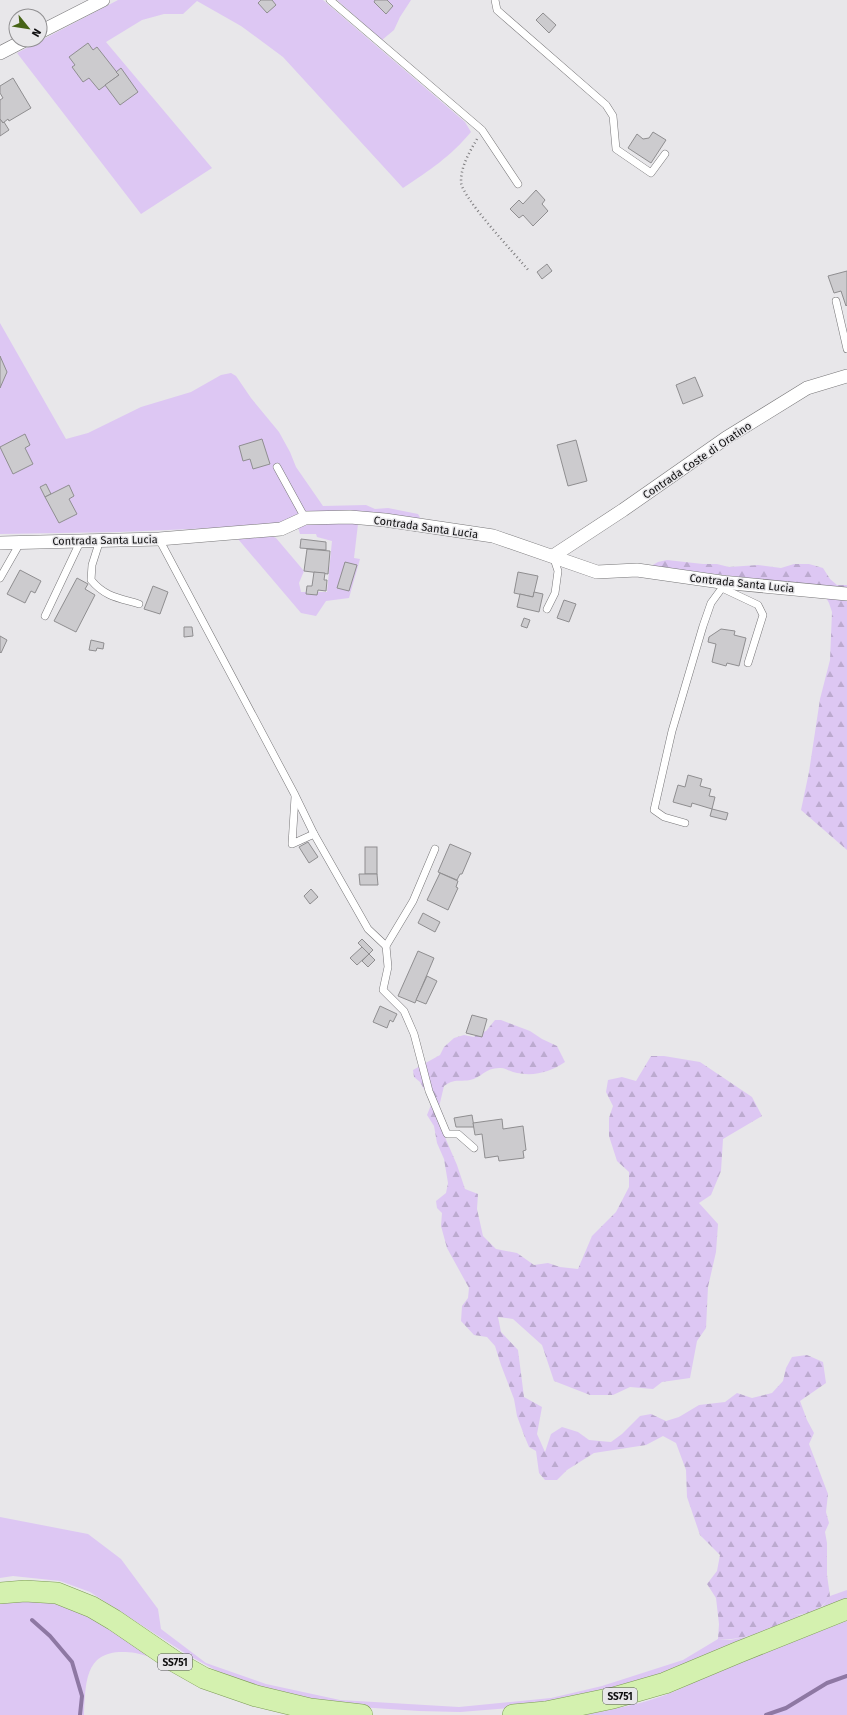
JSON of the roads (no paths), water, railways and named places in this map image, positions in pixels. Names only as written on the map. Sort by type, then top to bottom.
[{"type":"main road","name":"SS751","points":[[0,1593],[25,1590],[57,1593],[92,1607],[114,1620],[174,1662],[204,1678],[256,1696],[310,1709],[362,1715]]},
{"type":"main road","name":"SS751","points":[[543,1713],[613,1698],[665,1684],[690,1672],[847,1609]]},
{"type":"main road","points":[[513,1715],[543,1713]]},
{"type":"street","points":[[48,28],[103,0]]},
{"type":"street","points":[[0,53],[10,48]]},
{"type":"street","name":"Contrada Coste di Oratino","points":[[553,556],[623,510],[726,438],[807,388],[847,376]]},
{"type":"street","name":"Contrada Santa Lucia","points":[[0,543],[100,539],[159,539],[281,529],[305,518],[350,517],[385,520],[493,536],[597,572],[637,570],[722,585],[847,594]]},
{"type":"lane","points":[[330,0],[482,130],[518,184]]},
{"type":"lane","points":[[495,0],[497,10],[606,105],[613,116],[616,149],[651,173],[665,154]]},
{"type":"lane","points":[[836,301],[847,349]]},
{"type":"lane","points":[[277,467],[305,518]]},
{"type":"lane","points":[[100,539],[92,565],[91,580],[107,595],[140,604]]},
{"type":"lane","points":[[159,539],[295,795],[314,834],[368,929],[386,946]]},
{"type":"lane","points":[[45,616],[82,540]]},
{"type":"lane","points":[[0,578],[20,543]]},
{"type":"lane","points":[[547,609],[555,593],[558,571],[553,556]]},
{"type":"lane","points":[[685,823],[664,817],[654,810],[672,731],[703,626],[711,603],[722,585],[758,605],[763,615],[748,663]]},
{"type":"lane","points":[[295,795],[292,844],[314,834]]},
{"type":"lane","points":[[435,849],[413,901],[386,946],[388,966],[383,990],[398,1003],[404,1011],[414,1034],[429,1091],[447,1134],[458,1134],[474,1148]]},
{"type":"waterway","points":[[32,1620],[50,1636],[72,1662],[82,1696],[80,1715]]},
{"type":"waterway","points":[[766,1715],[786,1708],[827,1683],[847,1676]]}]
